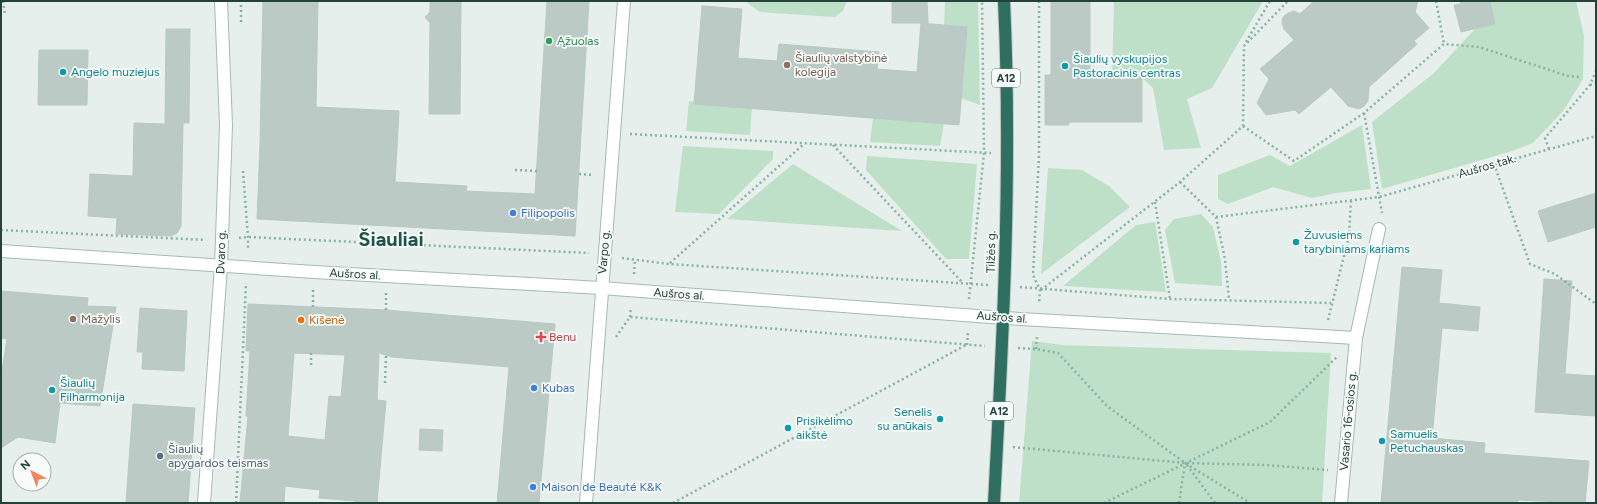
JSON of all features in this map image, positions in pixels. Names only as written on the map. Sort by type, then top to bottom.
[{"type":"highway","name":"Tilžės g.","points":[[994,503],[1004,318],[1008,154],[1004,1]]},
{"type":"street","name":"Dvaro g.","points":[[204,503],[221,266],[226,125],[221,1]]},
{"type":"street","name":"Varpo g.","points":[[586,503],[599,340],[601,288],[624,1]]},
{"type":"street","points":[[1356,338],[1379,229]]},
{"type":"street","name":"Aušros al.","points":[[1,251],[247,268],[601,288],[1004,318],[1356,338]]},
{"type":"street","name":"Vasario 16-osios g.","points":[[1342,503],[1356,338]]},
{"type":"path","points":[[3,1],[5,15]]},
{"type":"path","points":[[967,345],[969,284],[984,153],[982,1]]},
{"type":"path","points":[[1039,1],[1039,155],[1033,275],[1040,290]]},
{"type":"path","points":[[1040,290],[1180,182],[1243,126],[1244,46],[1270,1]]},
{"type":"path","points":[[1244,46],[1288,1]]},
{"type":"path","points":[[1436,1],[1444,44]]},
{"type":"path","points":[[1243,126],[1294,161],[1364,113],[1444,44],[1479,47],[1568,76],[1578,77]]},
{"type":"path","points":[[1549,150],[1545,138],[1590,85],[1596,71]]},
{"type":"path","points":[[1590,85],[1596,83]]},
{"type":"path","points":[[1364,113],[1382,214],[1379,229]]},
{"type":"path","points":[[647,135],[1008,154]]},
{"type":"path","name":"Aušros tak.","points":[[1216,218],[1379,197],[1596,136]]},
{"type":"path","points":[[669,264],[804,144]]},
{"type":"path","points":[[832,145],[962,282]]},
{"type":"path","points":[[1494,164],[1530,264],[1555,274],[1596,304]]},
{"type":"path","points":[[515,170],[537,171]]},
{"type":"path","points":[[1180,182],[1216,218],[1225,259],[1229,300]]},
{"type":"path","points":[[1324,336],[1331,303],[1349,236],[1350,200]]},
{"type":"path","points":[[1155,202],[1170,299]]},
{"type":"path","points":[[1,230],[222,241],[248,237],[604,254],[635,260],[669,264],[962,282],[969,284],[1005,285],[1040,290],[1170,299],[1331,303]]},
{"type":"path","points":[[236,503],[248,237]]},
{"type":"path","points":[[599,340],[613,340],[630,317],[967,345]]},
{"type":"path","points":[[1104,503],[1270,422],[1356,338]]},
{"type":"path","points":[[673,503],[967,345]]},
{"type":"path","points":[[1036,349],[1058,353],[1107,406],[1185,463],[1250,503]]},
{"type":"path","points":[[311,353],[311,365]]},
{"type":"path","points":[[385,383],[386,356]]},
{"type":"path","points":[[997,445],[1185,463],[1266,465],[1344,471]]},
{"type":"path","points":[[1179,503],[1185,463]]},
{"type":"path","points":[[1185,463],[1215,503]]},
{"type":"green space","points":[[717,1],[847,1],[843,11],[835,17],[760,12],[746,2]]},
{"type":"green space","points":[[945,1],[978,1],[980,105],[961,98],[967,27],[944,25]]},
{"type":"green space","points":[[1114,1],[1263,1],[1212,88],[1187,99],[1201,148],[1164,150],[1153,88],[1142,78],[1112,78]]},
{"type":"green space","points":[[1490,1],[1576,1],[1584,36],[1583,79],[1564,110],[1533,143],[1509,152],[1382,189],[1372,122],[1434,73],[1475,29],[1495,24]]},
{"type":"green space","points":[[689,101],[752,108],[750,135],[686,131]]},
{"type":"green space","points":[[873,118],[944,124],[940,146],[870,142]]},
{"type":"green space","points":[[1362,125],[1371,189],[1336,193],[1312,198],[1273,187],[1228,204],[1218,199],[1218,175],[1270,155],[1290,166]]},
{"type":"green space","points":[[683,146],[773,151],[773,159],[719,214],[675,212]]},
{"type":"green space","points":[[867,156],[977,164],[969,259],[946,259],[866,170]]},
{"type":"green space","points":[[793,164],[902,231],[727,219]]},
{"type":"green space","points":[[1048,168],[1082,170],[1109,186],[1130,207],[1041,274]]},
{"type":"green space","points":[[1201,214],[1213,227],[1221,262],[1222,286],[1175,283],[1165,230],[1174,219]]},
{"type":"green space","points":[[1155,222],[1166,292],[1063,286],[1136,225]]},
{"type":"green space","points":[[1032,341],[1062,345],[1331,353],[1322,503],[1019,503]]},
{"type":"building","points":[[263,1],[318,1],[316,107],[399,111],[395,182],[467,186],[466,191],[535,194],[547,1],[589,1],[575,236],[257,219]]},
{"type":"building","points":[[430,1],[461,1],[460,114],[429,114],[430,23],[425,17],[430,12]]},
{"type":"building","points":[[892,1],[927,1],[928,23],[892,23]]},
{"type":"building","name":"Šiaulių vyskupijos Pastoracinis centras","points":[[1051,1],[1090,1],[1090,78],[1142,78],[1142,122],[1069,122],[1069,125],[1045,125],[1045,75],[1051,75]]},
{"type":"building","points":[[1314,1],[1418,1],[1415,12],[1429,28],[1414,41],[1417,44],[1369,87],[1368,101],[1359,109],[1348,106],[1331,87],[1299,114],[1295,110],[1266,115],[1257,103],[1269,79],[1260,69],[1294,40],[1284,29],[1282,23],[1283,17],[1294,11],[1300,14]]},
{"type":"building","points":[[1460,1],[1490,1],[1495,24],[1461,32],[1454,5],[1461,4]]},
{"type":"building","name":"Šiaulių valstybinė kolegija","points":[[702,6],[742,9],[738,58],[777,61],[779,44],[879,52],[877,69],[917,72],[921,23],[967,27],[959,125],[694,104]]},
{"type":"building","points":[[166,29],[190,29],[189,123],[183,123],[181,226],[177,233],[171,236],[116,234],[117,218],[88,216],[90,174],[133,176],[134,123],[165,124]]},
{"type":"building","name":"Angelo muziejus","points":[[39,50],[88,50],[87,105],[38,105]]},
{"type":"building","points":[[1596,193],[1596,227],[1548,242],[1538,211]]},
{"type":"building","points":[[1402,267],[1442,270],[1439,303],[1480,307],[1478,331],[1442,328],[1432,438],[1485,443],[1484,453],[1589,461],[1585,503],[1518,500],[1517,503],[1381,503]]},
{"type":"building","points":[[1544,279],[1572,281],[1565,374],[1596,376],[1596,416],[1535,412]]},
{"type":"building","points":[[1,291],[88,298],[87,306],[116,307],[100,406],[60,403],[55,443],[18,437],[1,448],[1,378],[7,339],[1,338]]},
{"type":"building","points":[[248,304],[386,310],[555,324],[539,503],[497,503],[509,367],[392,357],[379,353],[377,400],[386,401],[377,503],[355,503],[355,501],[319,498],[320,490],[285,486],[284,503],[240,503],[248,416],[246,416],[250,351],[246,351]],"holes":[[[294,353],[345,355],[341,397],[329,396],[325,440],[288,436]]]},
{"type":"building","points":[[140,308],[187,311],[184,371],[142,369],[143,352],[137,352]]},
{"type":"building","name":"Šiaulių apygardos teismas","points":[[133,404],[195,408],[188,503],[126,503]]},
{"type":"building","points":[[420,429],[443,430],[442,451],[419,450]]},
{"type":"place","name":"Ąžuolas","points":[[549,41]]},
{"type":"place","name":"Šiaulių valstybinė kolegija","points":[[787,65]]},
{"type":"place","name":"Šiaulių vyskupijos Pastoracinis centras","points":[[1065,66]]},
{"type":"place","name":"Angelo muziejus","points":[[63,72]]},
{"type":"place","name":"Filipopolis","points":[[513,213]]},
{"type":"place","name":"Žuvusiems tarybiniams kariams","points":[[1296,242]]},
{"type":"place","name":"Mažylis","points":[[73,319]]},
{"type":"place","name":"Kišenė","points":[[301,320]]},
{"type":"place","name":"Benu","points":[[541,337]]},
{"type":"place","name":"Kubas","points":[[534,388]]},
{"type":"place","name":"Šiaulių Filharmonija","points":[[52,390]]},
{"type":"place","name":"Senelis su anūkais","points":[[940,419]]},
{"type":"place","name":"Prisikėlimo aikštė","points":[[788,428]]},
{"type":"place","name":"Samuelis Petuchauskas","points":[[1382,441]]},
{"type":"place","name":"Šiaulių apygardos teismas","points":[[160,456]]},
{"type":"place","name":"Maison de Beauté K&K","points":[[533,487]]},
{"type":"district","name":"Šiauliai","points":[[391,239]]}]
